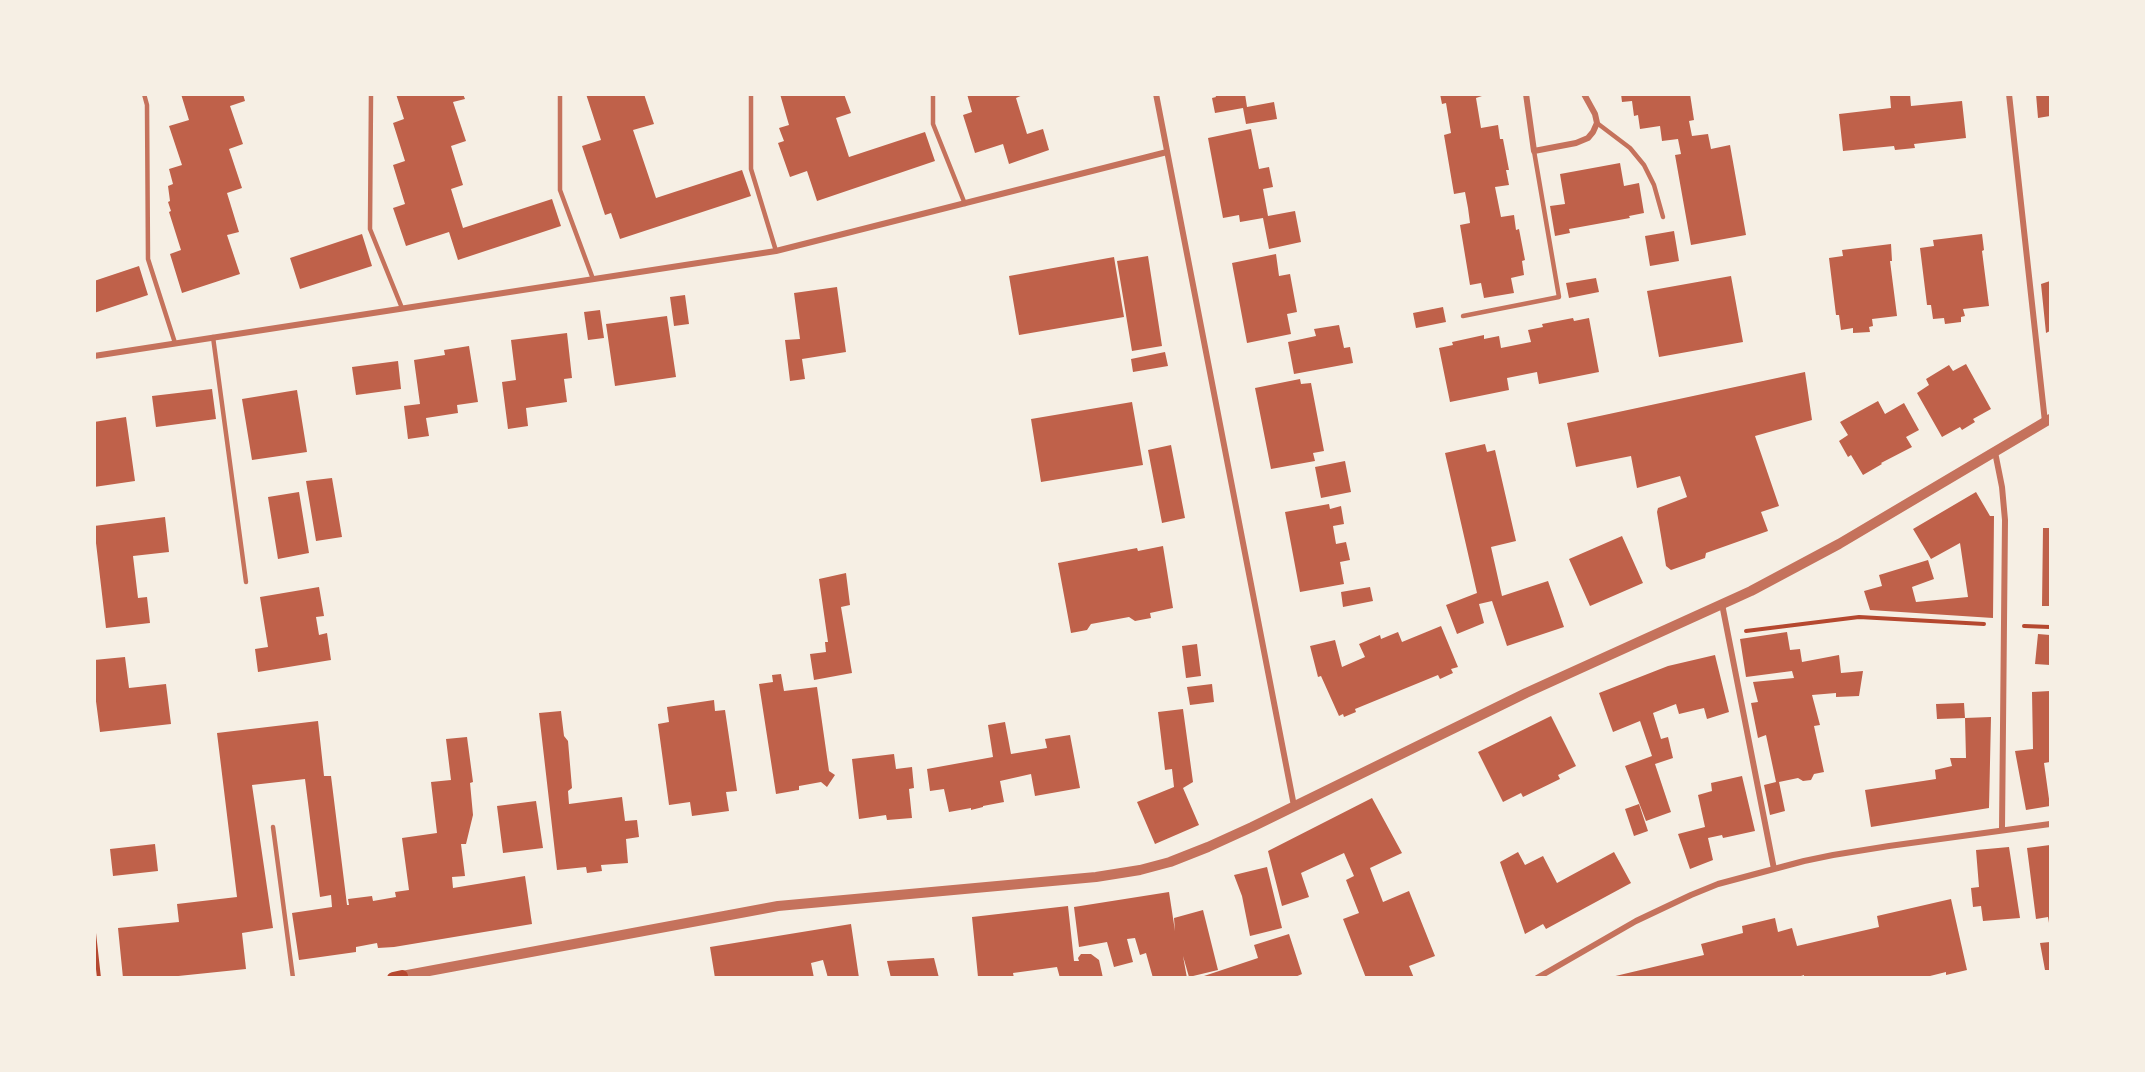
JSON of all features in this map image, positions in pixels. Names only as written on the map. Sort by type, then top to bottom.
[{"type":"street","points":[[1156,94],[1294,806]]},
{"type":"street","points":[[1526,94],[1534,151],[1582,141],[1593,132],[1597,123],[1595,114],[1584,94]]},
{"type":"street","points":[[399,977],[778,906],[1073,880],[1150,868],[1192,854],[1516,698],[1722,604],[1809,561],[2048,421],[2009,94]]},
{"type":"street","points":[[94,356],[776,251],[1167,152]]},
{"type":"street","points":[[1995,452],[2002,487],[2005,520],[2002,829]]},
{"type":"street","points":[[1722,604],[1774,869]]},
{"type":"street","points":[[1537,978],[1636,921],[1672,903],[1718,885],[1833,855],[2002,829],[2050,824]]},
{"type":"lane","points":[[144,94],[147,105],[148,259],[175,343]]},
{"type":"lane","points":[[371,94],[370,229],[402,308]]},
{"type":"lane","points":[[560,94],[560,190],[593,279]]},
{"type":"lane","points":[[751,94],[751,169],[776,251]]},
{"type":"lane","points":[[933,94],[933,124],[965,204]]},
{"type":"lane","points":[[1597,123],[1630,148],[1644,165],[1654,185],[1663,217]]},
{"type":"lane","points":[[1462,316],[1559,297],[1534,151]]},
{"type":"lane","points":[[213,337],[246,582]]},
{"type":"lane","points":[[273,827],[293,978]]},
{"type":"path","points":[[1722,604],[1745,631],[1859,617],[2003,625]]},
{"type":"path","points":[[94,933],[99,978]]},
{"type":"building","points":[[181,94],[243,94],[245,101],[230,106],[243,144],[229,149],[242,188],[227,193],[239,232],[227,235],[240,274],[182,293],[170,254],[181,250],[168,202],[170,201],[168,186],[173,184],[169,169],[182,165],[169,126],[189,120]]},
{"type":"building","points":[[396,94],[463,94],[465,99],[453,102],[466,141],[451,146],[463,185],[451,189],[463,228],[552,199],[561,226],[458,260],[449,232],[406,246],[393,208],[405,204],[393,165],[405,161],[393,123],[404,119]]},
{"type":"building","points":[[586,94],[644,94],[654,124],[633,130],[656,198],[742,170],[751,196],[620,239],[611,213],[605,215],[582,146],[601,140]]},
{"type":"building","points":[[780,94],[844,94],[851,113],[836,118],[849,157],[925,132],[935,161],[817,201],[807,171],[790,177],[778,143],[784,141],[779,128],[789,125]]},
{"type":"building","points":[[967,94],[1025,94],[1016,98],[1027,134],[1043,129],[1049,150],[1009,164],[1003,144],[975,153],[963,115],[972,112]]},
{"type":"building","points":[[1215,94],[1245,94],[1247,107],[1274,102],[1277,119],[1246,124],[1243,108],[1215,113],[1212,98],[1216,97]]},
{"type":"building","points":[[1440,94],[1488,94],[1476,98],[1481,128],[1498,125],[1500,139],[1503,139],[1509,170],[1506,170],[1509,185],[1495,187],[1501,217],[1514,215],[1525,260],[1522,261],[1524,275],[1511,278],[1514,293],[1484,298],[1481,283],[1470,285],[1460,225],[1470,223],[1468,208],[1465,192],[1454,194],[1444,135],[1451,133],[1446,103],[1442,104]]},
{"type":"building","points":[[1621,94],[1690,94],[1694,120],[1689,121],[1692,136],[1708,134],[1711,149],[1730,145],[1746,235],[1691,245],[1675,155],[1681,154],[1678,139],[1662,141],[1660,126],[1640,129],[1638,115],[1634,116],[1632,101],[1622,102]]},
{"type":"building","points":[[1910,94],[1911,106],[1962,101],[1966,138],[1914,144],[1915,148],[1895,150],[1894,146],[1843,151],[1839,114],[1891,108],[1890,96]]},
{"type":"building","points":[[2036,94],[2050,94],[2050,116],[2038,118]]},
{"type":"building","points":[[1251,129],[1259,169],[1269,167],[1273,187],[1263,189],[1268,216],[1295,211],[1301,242],[1269,249],[1263,218],[1240,222],[1239,215],[1223,218],[1208,138]]},
{"type":"building","points":[[1620,163],[1624,186],[1639,183],[1644,213],[1629,216],[1630,218],[1569,229],[1570,233],[1555,236],[1550,206],[1565,204],[1560,174]]},
{"type":"building","points":[[1674,231],[1679,261],[1650,266],[1645,236]]},
{"type":"building","points":[[362,234],[372,266],[300,289],[290,258]]},
{"type":"building","points":[[1982,234],[1989,306],[1963,309],[1965,316],[1961,317],[1961,322],[1945,324],[1944,318],[1933,319],[1931,305],[1927,305],[1920,248],[1934,246],[1933,240]]},
{"type":"building","points":[[1891,244],[1892,261],[1890,261],[1897,316],[1872,319],[1873,326],[1869,327],[1870,332],[1853,333],[1853,328],[1841,330],[1839,315],[1836,315],[1829,258],[1843,256],[1842,250]]},
{"type":"building","points":[[1276,254],[1279,276],[1290,274],[1297,312],[1287,314],[1291,334],[1247,343],[1232,263]]},
{"type":"building","points":[[1148,256],[1162,346],[1132,351],[1117,261]]},
{"type":"building","points":[[1114,257],[1124,317],[1019,335],[1009,276]]},
{"type":"building","points":[[139,266],[148,295],[94,313],[94,281]]},
{"type":"building","points":[[1731,276],[1743,342],[1659,357],[1647,291]]},
{"type":"building","points":[[1596,278],[1599,292],[1569,298],[1566,283]]},
{"type":"building","points":[[2050,281],[2050,331],[2046,333],[2041,284]]},
{"type":"building","points":[[837,287],[846,352],[802,359],[805,379],[790,381],[785,340],[800,339],[794,293]]},
{"type":"building","points":[[685,295],[689,324],[674,326],[670,297]]},
{"type":"building","points":[[1443,307],[1446,322],[1416,328],[1413,313]]},
{"type":"building","points":[[600,310],[604,338],[588,340],[584,312]]},
{"type":"building","points":[[667,316],[676,377],[615,386],[606,324]]},
{"type":"building","points":[[1573,318],[1574,321],[1589,318],[1599,372],[1539,384],[1537,372],[1507,378],[1509,390],[1450,402],[1439,348],[1453,345],[1452,342],[1484,335],[1484,339],[1499,336],[1501,348],[1531,342],[1528,330],[1543,327],[1542,324]]},
{"type":"building","points":[[1339,325],[1344,348],[1350,347],[1353,363],[1294,374],[1288,342],[1316,336],[1314,329]]},
{"type":"building","points":[[567,333],[572,378],[564,379],[567,402],[526,408],[528,426],[508,429],[502,382],[516,380],[511,340]]},
{"type":"building","points":[[469,346],[478,402],[457,405],[458,413],[426,418],[429,436],[408,439],[404,406],[420,404],[414,360],[445,355],[444,350]]},
{"type":"building","points":[[1165,352],[1168,366],[1133,372],[1131,359]]},
{"type":"building","points":[[398,361],[401,389],[356,395],[352,367]]},
{"type":"building","points":[[1966,364],[1991,409],[1973,419],[1975,422],[1962,430],[1960,427],[1942,437],[1917,393],[1929,385],[1926,379],[1949,365],[1953,371]]},
{"type":"building","points":[[1805,372],[1812,420],[1755,436],[1779,506],[1761,512],[1768,531],[1706,553],[1705,558],[1671,570],[1666,566],[1657,512],[1658,508],[1687,497],[1680,476],[1637,488],[1631,456],[1576,467],[1567,423]]},
{"type":"building","points":[[1300,379],[1301,384],[1311,383],[1324,451],[1313,453],[1315,461],[1271,469],[1255,388]]},
{"type":"building","points":[[212,389],[216,419],[156,427],[152,396]]},
{"type":"building","points":[[297,390],[307,452],[252,460],[242,399]]},
{"type":"building","points":[[1878,401],[1885,414],[1904,403],[1919,430],[1906,437],[1912,447],[1863,475],[1851,455],[1848,457],[1839,441],[1848,435],[1840,422]]},
{"type":"building","points":[[1132,402],[1143,465],[1041,482],[1031,419]]},
{"type":"building","points":[[126,417],[135,481],[94,487],[94,422]]},
{"type":"building","points":[[1485,444],[1487,452],[1495,450],[1516,541],[1491,547],[1502,596],[1548,581],[1564,627],[1507,646],[1492,601],[1479,604],[1484,623],[1457,634],[1446,605],[1477,593],[1445,453]]},
{"type":"building","points":[[1171,445],[1185,518],[1162,523],[1148,450]]},
{"type":"building","points":[[1345,461],[1351,492],[1321,498],[1315,467]]},
{"type":"building","points":[[332,478],[342,537],[316,541],[306,481]]},
{"type":"building","points":[[299,492],[309,553],[278,559],[268,497]]},
{"type":"building","points":[[1976,492],[1990,516],[1994,516],[1993,618],[1870,610],[1864,591],[1882,586],[1879,575],[1928,560],[1934,579],[1912,587],[1916,602],[1968,597],[1960,543],[1931,559],[1913,529]]},
{"type":"building","points":[[1329,504],[1330,509],[1341,506],[1344,524],[1333,526],[1336,544],[1346,542],[1350,560],[1340,562],[1344,584],[1300,592],[1285,512]]},
{"type":"building","points":[[165,517],[169,552],[133,556],[138,598],[147,597],[150,623],[106,628],[94,526]]},
{"type":"building","points":[[2043,528],[2050,528],[2050,606],[2042,606]]},
{"type":"building","points":[[1622,536],[1643,583],[1590,606],[1569,559]]},
{"type":"building","points":[[1163,546],[1173,608],[1150,613],[1151,618],[1135,621],[1129,617],[1091,624],[1087,630],[1071,633],[1058,563],[1137,548],[1138,551]]},
{"type":"building","points":[[846,573],[850,605],[841,607],[852,673],[814,680],[810,654],[826,652],[825,642],[828,642],[819,579]]},
{"type":"building","points":[[319,587],[324,616],[316,617],[319,635],[327,633],[331,660],[258,672],[255,649],[268,647],[260,597]]},
{"type":"building","points":[[1370,587],[1373,601],[1343,607],[1341,592]]},
{"type":"building","points":[[1441,626],[1458,667],[1451,669],[1453,673],[1440,679],[1438,675],[1355,709],[1356,712],[1344,717],[1343,714],[1339,716],[1321,676],[1318,677],[1310,646],[1335,640],[1342,667],[1365,657],[1359,644],[1380,635],[1381,639],[1398,632],[1402,642]]},
{"type":"building","points":[[1787,632],[1790,650],[1800,649],[1802,662],[1839,655],[1841,673],[1863,671],[1859,696],[1836,697],[1836,693],[1812,695],[1820,725],[1814,726],[1824,772],[1814,774],[1811,780],[1803,781],[1798,778],[1779,782],[1785,811],[1770,815],[1764,785],[1776,782],[1766,735],[1758,738],[1751,703],[1758,702],[1753,682],[1794,678],[1792,671],[1746,677],[1740,639]]},
{"type":"building","points":[[2038,634],[2050,635],[2050,665],[2035,664]]},
{"type":"building","points":[[1197,644],[1201,676],[1186,678],[1182,646]]},
{"type":"building","points":[[1715,655],[1729,712],[1707,719],[1704,708],[1679,714],[1676,704],[1653,713],[1661,739],[1668,737],[1673,758],[1655,764],[1671,812],[1646,821],[1625,766],[1652,756],[1640,721],[1613,732],[1599,693],[1668,666]]},
{"type":"building","points":[[125,657],[129,688],[166,684],[171,724],[100,732],[94,686],[94,660]]},
{"type":"building","points":[[781,674],[784,691],[817,687],[829,771],[835,775],[827,787],[821,782],[799,786],[799,790],[776,794],[759,684],[773,682],[772,675]]},
{"type":"building","points":[[1212,684],[1214,702],[1190,705],[1187,687]]},
{"type":"building","points":[[2050,691],[2050,762],[2044,763],[2050,806],[2026,810],[2015,751],[2033,749],[2032,692]]},
{"type":"building","points":[[714,700],[715,711],[725,710],[737,791],[726,792],[729,811],[692,816],[690,802],[669,805],[658,724],[669,722],[667,707]]},
{"type":"building","points":[[1964,703],[1965,718],[1937,719],[1936,704]]},
{"type":"building","points":[[1183,709],[1193,782],[1183,788],[1199,825],[1155,844],[1137,802],[1174,787],[1172,769],[1165,770],[1158,712]]},
{"type":"building","points":[[561,711],[564,736],[568,741],[572,788],[568,791],[569,804],[622,797],[625,821],[637,820],[639,837],[626,839],[628,863],[601,865],[602,871],[587,873],[586,867],[557,870],[539,713]]},
{"type":"building","points":[[1551,716],[1576,766],[1558,775],[1560,779],[1523,797],[1521,793],[1503,802],[1478,752]]},
{"type":"building","points":[[1991,717],[1989,808],[1871,827],[1865,790],[1936,779],[1935,770],[1952,766],[1950,758],[1966,758],[1965,718]]},
{"type":"building","points":[[318,721],[324,776],[331,776],[347,905],[349,905],[348,899],[372,896],[373,901],[396,897],[395,892],[409,890],[402,838],[437,833],[431,782],[451,780],[446,739],[467,737],[473,782],[470,783],[473,815],[466,844],[461,844],[465,876],[452,877],[453,888],[525,876],[532,924],[394,947],[378,948],[377,943],[356,947],[356,952],[299,960],[292,913],[332,907],[331,895],[320,897],[305,779],[252,785],[273,928],[242,933],[246,969],[159,978],[123,978],[118,928],[179,922],[177,904],[237,897],[217,733]]},
{"type":"building","points":[[1005,722],[1011,754],[1047,748],[1045,739],[1070,735],[1080,788],[1035,796],[1031,774],[1000,781],[1004,802],[971,810],[971,808],[949,812],[944,789],[930,791],[927,769],[993,757],[988,725]]},
{"type":"building","points":[[894,754],[896,769],[912,767],[914,788],[909,789],[912,818],[887,820],[886,815],[859,819],[852,759]]},
{"type":"building","points":[[1742,776],[1755,831],[1723,838],[1722,835],[1708,838],[1713,860],[1690,869],[1678,834],[1705,827],[1698,795],[1712,791],[1711,783]]},
{"type":"building","points":[[1372,798],[1402,853],[1370,868],[1383,902],[1409,891],[1435,956],[1409,966],[1414,978],[1366,978],[1343,919],[1359,913],[1346,880],[1354,876],[1344,853],[1301,873],[1309,897],[1282,906],[1268,851]]},
{"type":"building","points":[[536,801],[543,848],[503,853],[497,806]]},
{"type":"building","points":[[1639,804],[1648,831],[1634,836],[1625,809]]},
{"type":"building","points":[[155,844],[158,871],[113,876],[110,849]]},
{"type":"building","points":[[2050,845],[2049,923],[2048,917],[2036,919],[2027,848]]},
{"type":"building","points":[[2009,847],[2020,918],[1983,921],[1981,906],[1973,907],[1971,888],[1979,887],[1976,850]]},
{"type":"building","points":[[1518,852],[1525,865],[1543,856],[1557,883],[1614,852],[1631,883],[1546,929],[1543,924],[1525,934],[1500,862]]},
{"type":"building","points":[[1267,867],[1282,928],[1250,936],[1242,896],[1234,875]]},
{"type":"building","points":[[1169,892],[1175,931],[1174,918],[1203,910],[1218,970],[1189,977],[1183,956],[1187,978],[1153,978],[1146,953],[1140,955],[1135,938],[1127,939],[1133,962],[1114,967],[1107,942],[1079,947],[1074,907]]},
{"type":"building","points":[[1951,899],[1967,970],[1946,975],[1946,972],[1922,978],[1804,978],[1804,975],[1795,978],[1607,978],[1704,955],[1701,944],[1743,933],[1742,926],[1775,918],[1778,932],[1792,928],[1797,946],[1879,927],[1877,916]]},
{"type":"building","points":[[1068,906],[1074,961],[1079,961],[1081,954],[1091,954],[1099,960],[1103,978],[1060,978],[1057,967],[1013,973],[1014,978],[978,977],[972,917]]},
{"type":"building","points":[[851,924],[859,978],[828,978],[823,960],[811,963],[814,978],[715,978],[710,947]]},
{"type":"building","points":[[1289,934],[1302,974],[1293,978],[1198,978],[1258,958],[1254,945]]},
{"type":"building","points":[[2050,942],[2050,970],[2045,970],[2040,943]]},
{"type":"building","points":[[934,958],[939,978],[891,978],[887,961]]}]
